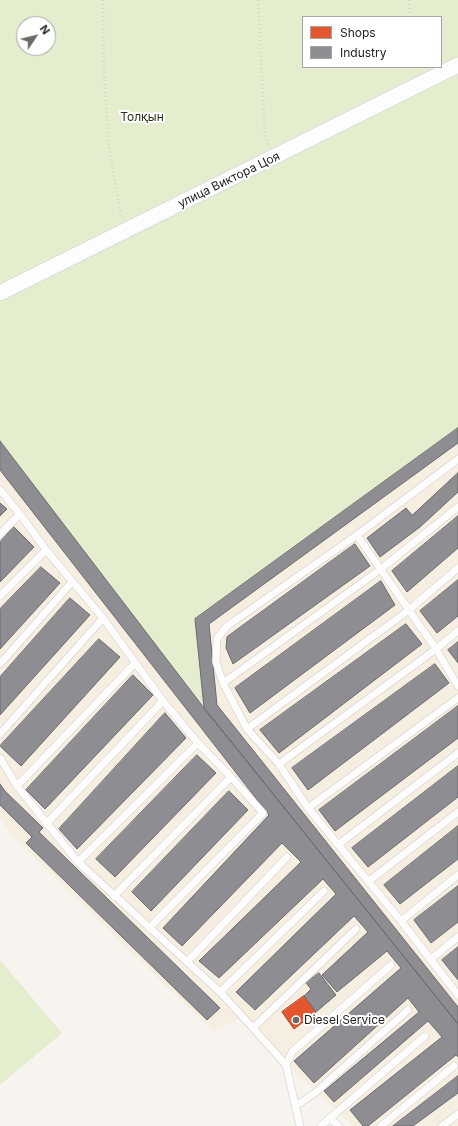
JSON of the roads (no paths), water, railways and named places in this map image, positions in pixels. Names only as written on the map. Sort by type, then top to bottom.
[{"type":"street","name":"улица Виктора Цоя","points":[[0,294],[458,65]]},
{"type":"lane","points":[[458,459],[357,535],[227,626],[217,639],[216,662],[223,683],[247,729],[278,764],[308,808],[401,920],[458,995]]},
{"type":"lane","points":[[0,490],[20,514],[46,550],[103,618],[163,701],[198,743],[263,813],[149,928]]},
{"type":"lane","points":[[223,683],[381,569],[458,507]]},
{"type":"lane","points":[[0,534],[20,514]]},
{"type":"lane","points":[[357,535],[436,649],[458,686]]},
{"type":"lane","points":[[0,596],[46,550]]},
{"type":"lane","points":[[247,729],[409,610],[458,568]]},
{"type":"lane","points":[[0,664],[72,582]]},
{"type":"lane","points":[[0,734],[103,618]]},
{"type":"lane","points":[[278,764],[436,649],[458,631]]},
{"type":"lane","points":[[17,786],[135,662]]},
{"type":"lane","points":[[308,808],[458,698]]},
{"type":"lane","points":[[46,824],[163,701]]},
{"type":"lane","points":[[78,862],[198,743]]},
{"type":"lane","points":[[338,844],[458,754]]},
{"type":"lane","points":[[0,758],[17,786],[78,862],[220,992],[286,1065],[300,1126]]},
{"type":"lane","points":[[114,896],[231,777]]},
{"type":"lane","points":[[369,881],[458,812]]},
{"type":"lane","points":[[187,962],[287,858]]},
{"type":"lane","points":[[401,920],[458,875]]},
{"type":"lane","points":[[220,992],[324,891]]},
{"type":"lane","points":[[253,1028],[356,929]]},
{"type":"lane","points":[[431,959],[458,937]]},
{"type":"lane","points":[[286,1065],[292,1052],[391,965]]},
{"type":"lane","points":[[296,1106],[316,1092],[408,1010]]},
{"type":"lane","points":[[321,1126],[328,1118],[426,1036]]},
{"type":"lane","points":[[381,1126],[454,1066]]},
{"type":"lane","points":[[442,1126],[458,1114]]},
{"type":"lane","points":[[328,1118],[339,1126]]},
{"type":"place","name":"Diesel Service","points":[[296,1020]]},
{"type":"park label","name":"Толқын","points":[[142,117]]}]
